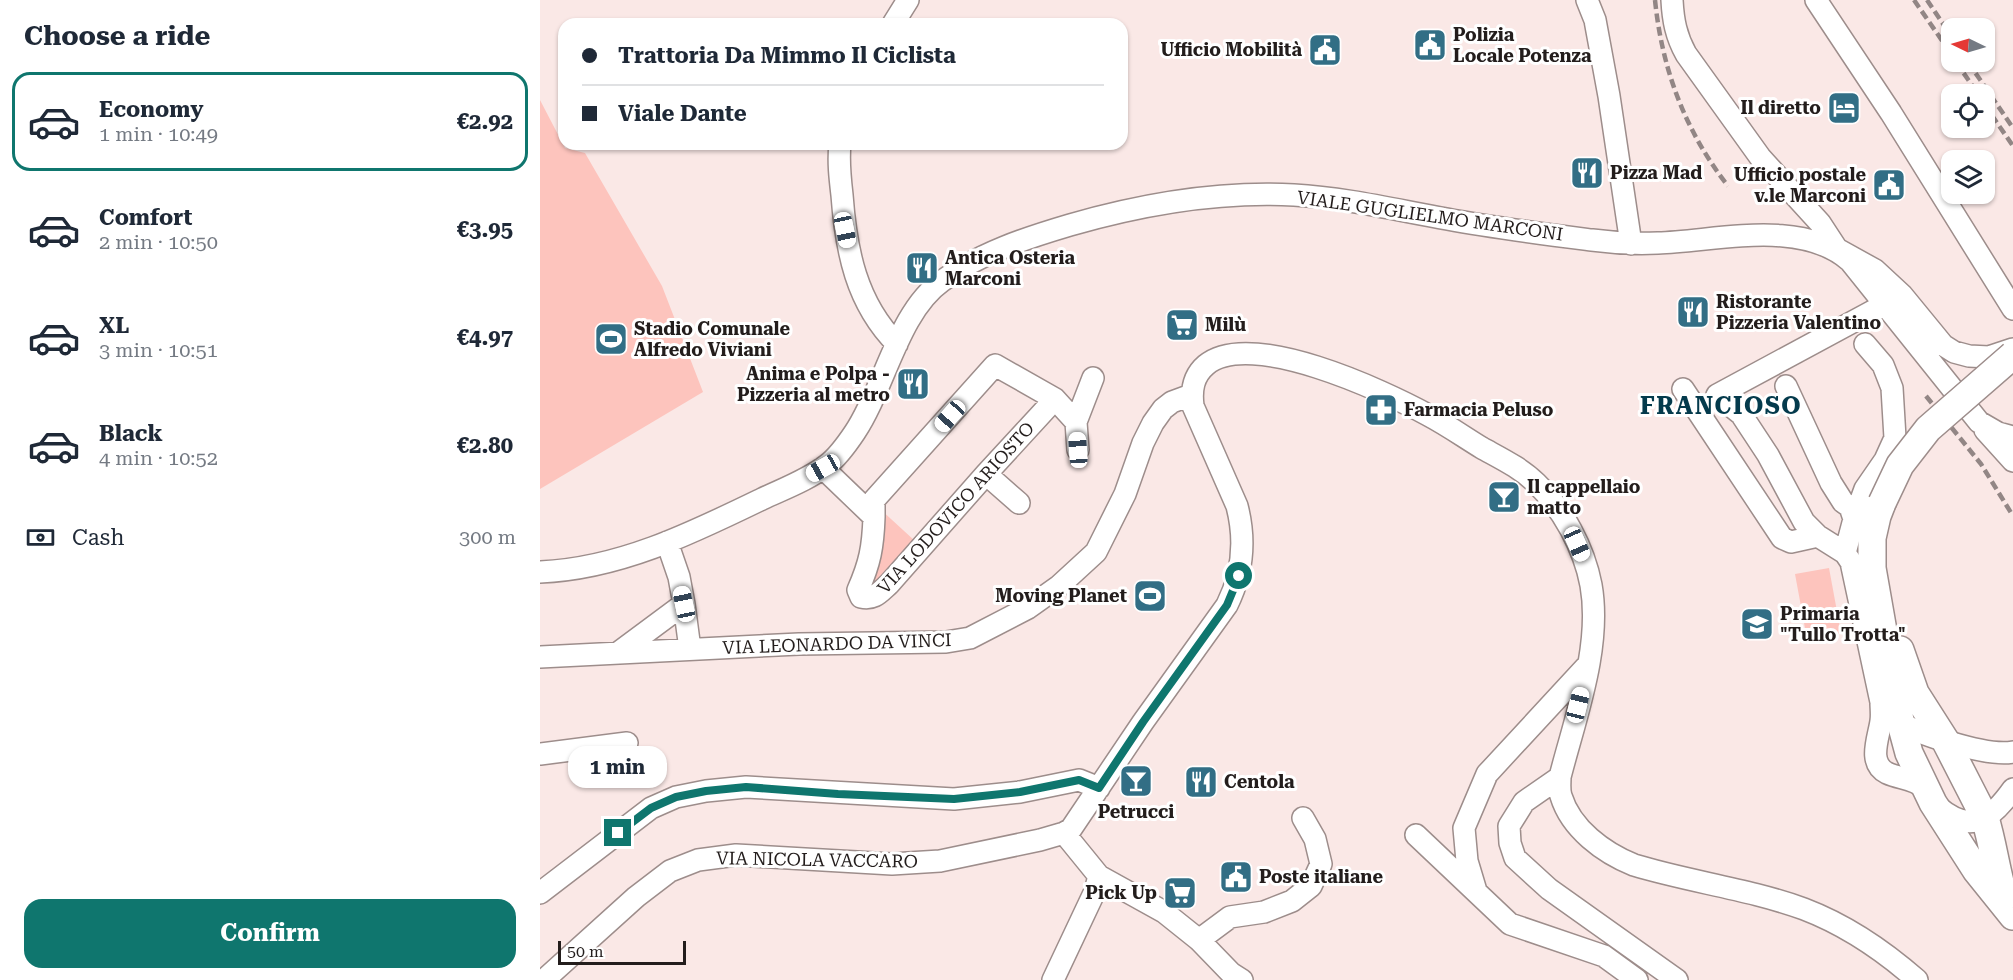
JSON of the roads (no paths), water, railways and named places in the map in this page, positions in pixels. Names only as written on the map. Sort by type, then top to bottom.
[{"type":"main road","points":[[2010,912],[1997,875],[1985,818],[1945,740],[1911,685],[1895,630],[1884,559],[1888,504],[1900,465],[1928,429],[2013,355]]},
{"type":"main road","points":[[2010,912],[1976,870],[1925,788],[1900,723],[1872,568],[1872,538],[1876,516],[1941,440],[2013,377]]},
{"type":"street","points":[[896,18],[908,0]]},
{"type":"street","points":[[1587,0],[1598,31],[1631,244]]},
{"type":"street","points":[[1672,0],[1675,28],[1686,54],[1761,157],[1820,223],[1837,249],[1875,270],[1902,295],[1943,345],[1954,352],[1969,356],[1989,357],[2013,349]]},
{"type":"street","points":[[1816,0],[1891,113],[2013,309]]},
{"type":"street","points":[[840,150],[845,230],[854,274],[880,326],[897,344]]},
{"type":"street","name":"VIALE GUGLIELMO MARCONI","points":[[540,572],[600,564],[667,542],[743,508],[823,468],[841,451],[866,413],[897,344],[915,311],[929,292],[958,270],[1005,247],[1090,220],[1166,203],[1233,195],[1319,197],[1447,219],[1631,244],[1759,235],[1821,243],[1837,249],[1850,261],[1979,422],[2010,450]]},
{"type":"street","points":[[1884,305],[1717,395],[1741,414],[1768,454],[1804,522],[1818,536],[1845,553],[1851,562],[1881,702],[1881,719],[1876,747],[1878,763],[1887,773],[1912,779],[1925,788],[1947,814],[1962,821],[1977,822],[1985,818],[1997,809],[2013,789]]},
{"type":"street","points":[[1845,553],[1865,489],[1895,438],[1892,388],[1883,365],[1865,344]]},
{"type":"street","points":[[1242,980],[1231,973],[1199,940],[1164,912],[1099,876],[1064,833],[1078,821],[1143,722],[1227,605],[1239,576],[1243,543],[1237,506],[1193,406],[1191,395],[1196,378],[1203,367],[1221,356],[1234,353],[1251,353],[1290,359],[1364,385],[1427,414],[1533,480],[1552,502],[1570,528],[1584,560],[1591,586],[1592,636],[1588,665],[1560,777],[1560,793],[1575,822],[1591,838],[1620,859],[1656,871],[1767,897],[1806,910],[1861,937],[1896,961],[1917,980]]},
{"type":"street","points":[[874,517],[874,500],[995,365],[1055,399],[1076,422]]},
{"type":"street","points":[[1078,450],[1076,422],[1094,378]]},
{"type":"street","points":[[1786,386],[1832,483],[1843,502],[1850,507],[1854,519]]},
{"type":"street","points":[[1683,389],[1782,538],[1791,542],[1818,536]]},
{"type":"street","name":"VIA LEONARDO DA VINCI","points":[[540,657],[799,644],[946,642],[970,638],[1028,608],[1059,586],[1096,552],[1125,494],[1143,442],[1153,423],[1163,409],[1172,402],[1191,395]]},
{"type":"street","name":"VIA LODOVICO ARIOSTO","points":[[874,517],[869,564],[858,590],[861,597],[868,599],[875,597],[889,584],[1055,399]]},
{"type":"street","points":[[823,468],[874,517]]},
{"type":"street","points":[[986,474],[1019,503]]},
{"type":"street","points":[[667,542],[679,577],[690,650]]},
{"type":"street","points":[[618,653],[684,604]]},
{"type":"street","points":[[1476,891],[1467,861],[1464,828],[1487,774],[1588,665]]},
{"type":"street","points":[[1881,702],[1888,715],[1900,723],[1945,740],[1994,753],[2013,752]]},
{"type":"street","points":[[1925,788],[1920,757],[1923,750],[1934,742],[1945,740]]},
{"type":"street","points":[[540,754],[627,743]]},
{"type":"street","points":[[1560,777],[1524,802],[1509,826],[1510,843],[1515,858],[1549,889],[1677,980]]},
{"type":"street","points":[[540,893],[651,808],[676,797],[706,791],[746,787],[954,799],[1020,792],[1079,780],[1099,788]]},
{"type":"street","points":[[1199,940],[1230,917],[1264,912],[1292,901],[1311,886],[1321,864],[1315,839],[1303,818]]},
{"type":"street","name":"VIA NICOLA VACCARO","points":[[544,980],[636,897],[670,871],[698,860],[736,855],[864,863],[923,863],[969,856],[1064,833]]},
{"type":"street","points":[[1416,836],[1510,924],[1604,956],[1637,980]]},
{"type":"street","points":[[1053,980],[1095,891],[1099,876]]},
{"type":"railway","points":[[1655,0],[1663,50],[1678,98],[1699,143],[1728,186]]},
{"type":"railway","points":[[1914,0],[1941,39]]},
{"type":"railway","points":[[1927,0],[1941,21]]},
{"type":"railway","points":[[1963,72],[1971,84]]},
{"type":"railway","points":[[1975,72],[2013,128]]},
{"type":"railway","points":[[1995,120],[2013,146]]},
{"type":"railway","points":[[1926,396],[1981,464],[2013,516]]},
{"type":"place","name":"Polizia Locale Potenza","points":[[1430,45]]},
{"type":"place","name":"Ufficio Mobilità","points":[[1325,50]]},
{"type":"place","name":"Il diretto","points":[[1844,108]]},
{"type":"place","name":"Pizza Mad","points":[[1587,173]]},
{"type":"place","name":"Ufficio postale v.le Marconi","points":[[1889,185]]},
{"type":"place","name":"Antica Osteria Marconi","points":[[922,268]]},
{"type":"place","name":"Ristorante Pizzeria Valentino","points":[[1693,312]]},
{"type":"place","name":"Milù","points":[[1182,325]]},
{"type":"place","name":"Stadio Comunale Alfredo Viviani","points":[[611,339]]},
{"type":"place","name":"Anima e Polpa - Pizzeria al metro","points":[[913,384]]},
{"type":"place","name":"Farmacia Peluso","points":[[1381,410]]},
{"type":"place","name":"Il cappellaio matto","points":[[1504,497]]},
{"type":"place","name":"Moving Planet","points":[[1150,596]]},
{"type":"place","name":"Primaria \"Tullo Trotta\"","points":[[1757,624]]},
{"type":"place","name":"Petrucci","points":[[1136,781]]},
{"type":"place","name":"Centola","points":[[1201,782]]},
{"type":"place","name":"Poste italiane","points":[[1236,877]]},
{"type":"place","name":"Pick Up","points":[[1180,893]]},
{"type":"district","name":"FRANCIOSO","points":[[1721,406]]}]
